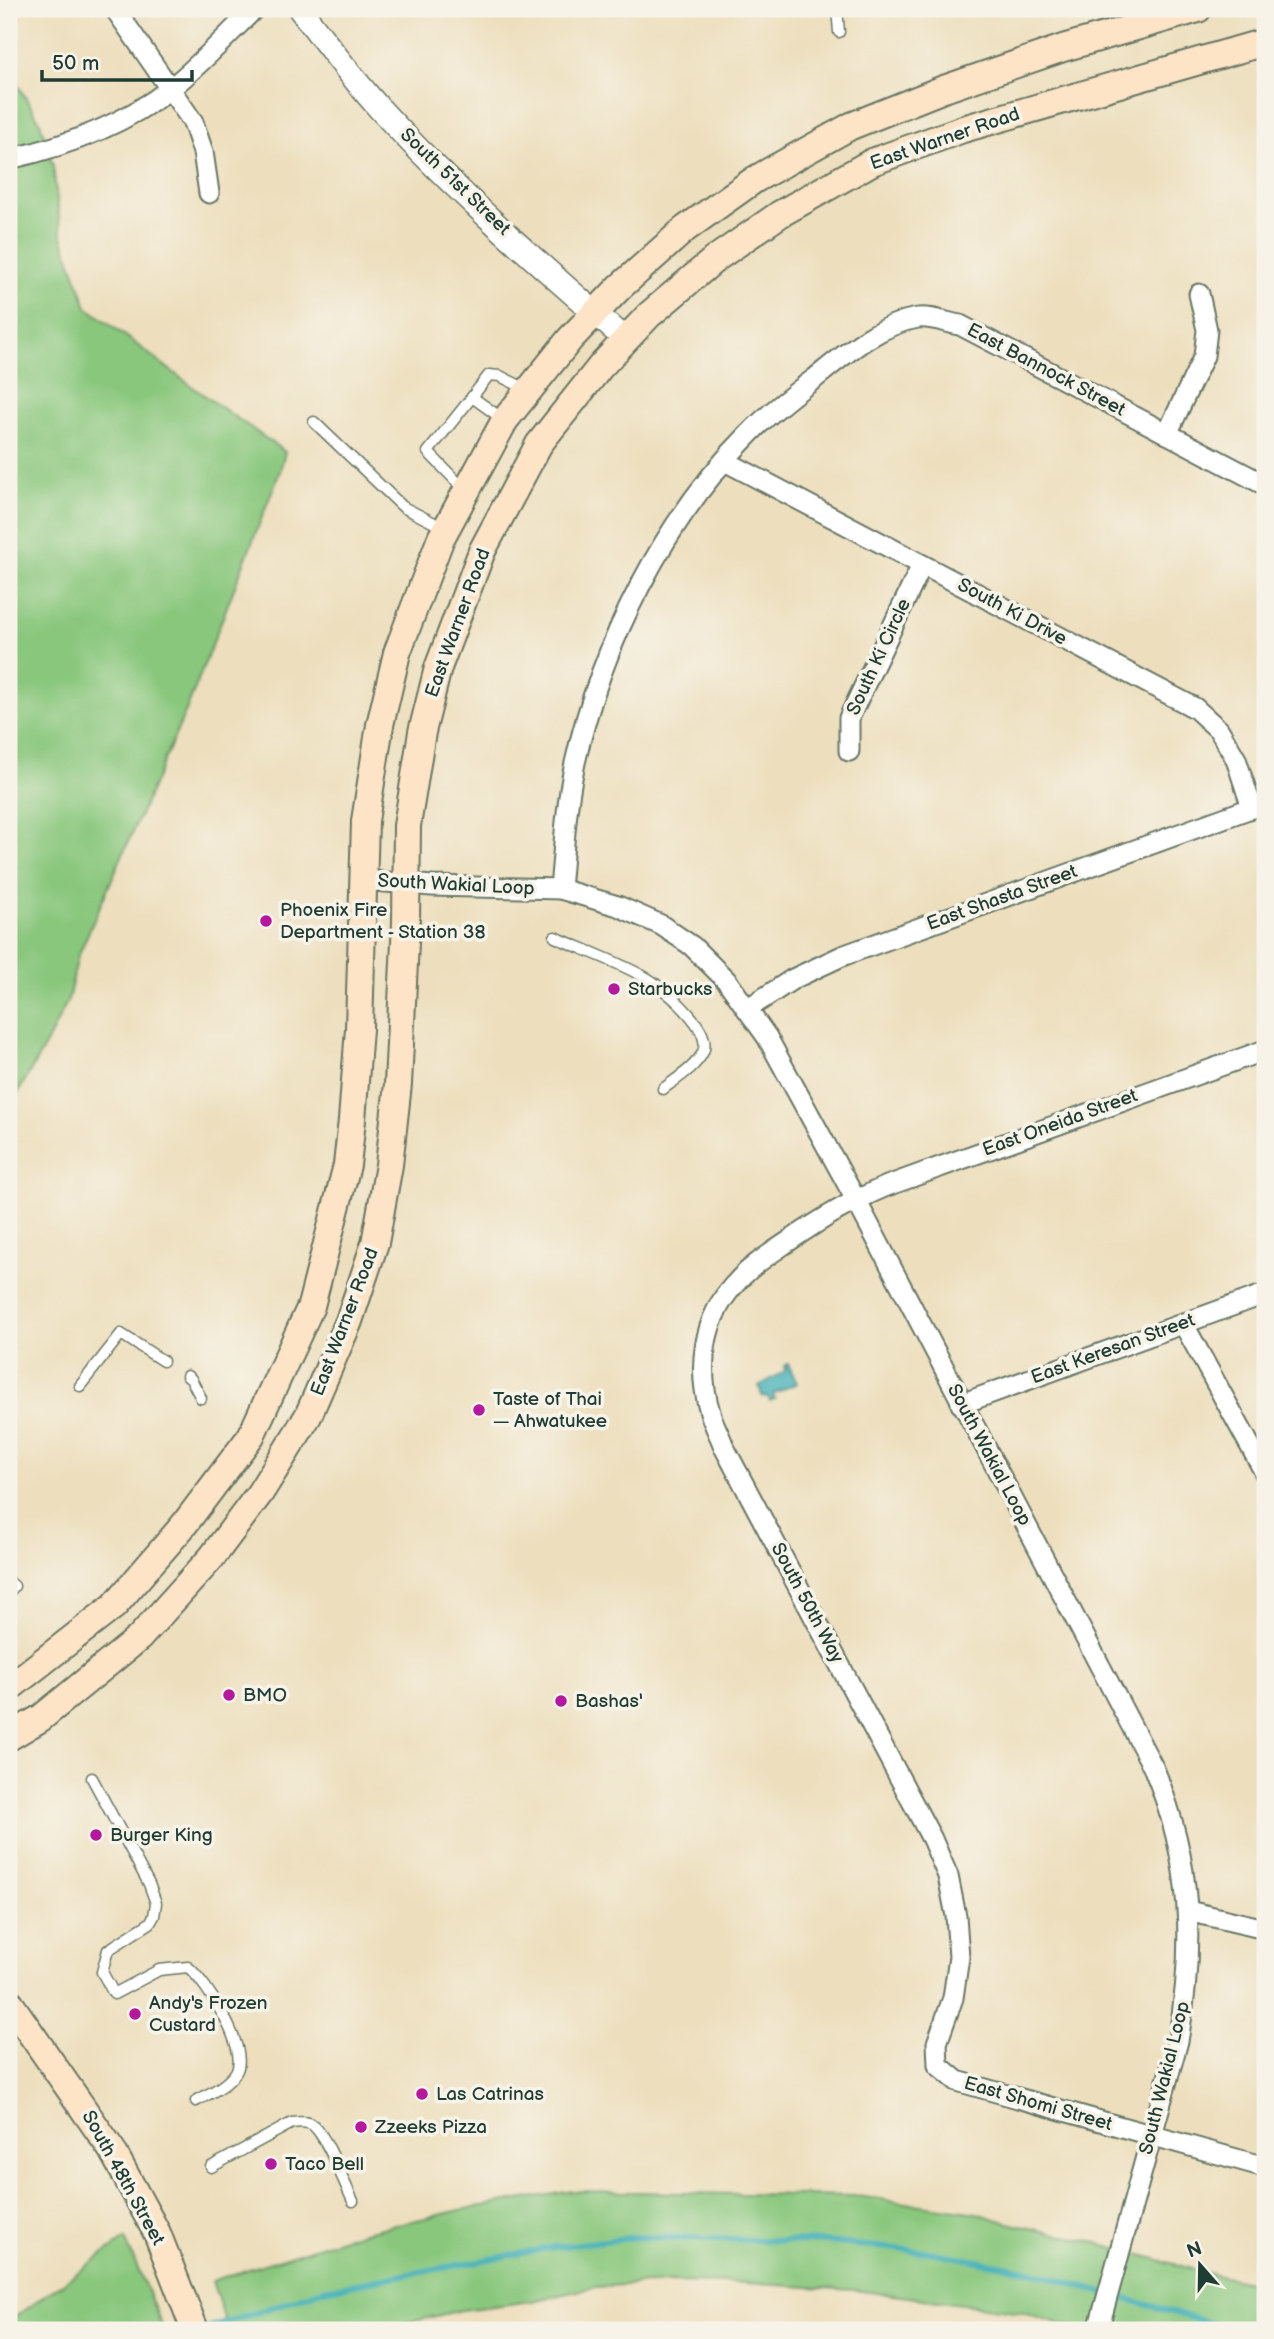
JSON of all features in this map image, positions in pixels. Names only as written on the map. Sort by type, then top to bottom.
[{"type":"main road","name":"East Warner Road","points":[[9,1688],[114,1606],[183,1526],[251,1436],[311,1306],[347,1165],[359,1029],[365,821],[380,725],[397,653],[446,529],[505,420],[570,339],[620,287],[685,229],[754,180],[852,126],[941,90],[1063,48],[1198,9]]},
{"type":"main road","name":"East Warner Road","points":[[9,1737],[41,1717],[139,1638],[212,1558],[260,1493],[309,1416],[349,1321],[375,1243],[389,1165],[398,1084],[407,922],[407,825],[422,732],[438,668],[482,551],[539,444],[625,339],[715,259],[780,214],[872,162],[962,130],[1265,42]]},
{"type":"main road","points":[[894,109],[912,148]]},
{"type":"main road","points":[[352,1120],[394,1121]]},
{"type":"main road","name":"South 48th Street","points":[[9,2002],[112,2150],[157,2233],[195,2330]]},
{"type":"street","points":[[115,9],[193,122],[203,152],[209,193]]},
{"type":"street","points":[[9,159],[49,150],[80,139],[127,117],[171,88],[254,9]]},
{"type":"street","name":"South 51st Street","points":[[300,9],[350,74],[401,131],[458,188],[625,339]]},
{"type":"street","points":[[1167,434],[1204,356],[1207,330],[1199,294]]},
{"type":"street","name":"East Bannock Street","points":[[560,889],[574,765],[589,708],[640,586],[660,550],[724,461],[748,435],[781,404],[887,327],[920,318],[960,325],[1265,485]]},
{"type":"street","name":"South Ki Drive","points":[[724,461],[1195,708],[1219,730],[1259,805]]},
{"type":"street","name":"South Ki Circle","points":[[849,751],[849,718],[922,565]]},
{"type":"street","name":"East Shasta Street","points":[[747,1009],[793,979],[842,956],[1259,805]]},
{"type":"street","name":"South Wakial Loop","points":[[363,880],[560,889],[618,906],[661,925],[692,946],[727,981],[767,1037],[856,1200],[1154,1769],[1167,1801],[1184,1869],[1188,1912],[1186,1995],[1178,2041],[1098,2330]]},
{"type":"street","name":"East Oneida Street","points":[[856,1200],[887,1186],[1265,1050]]},
{"type":"street","name":"South 50th Way","points":[[856,1200],[836,1209],[762,1260],[734,1285],[716,1311],[706,1338],[703,1373],[709,1411],[724,1447],[932,1839],[948,1876],[956,1916],[959,1957],[953,1998],[937,2043],[938,2064]]},
{"type":"street","name":"East Keresan Street","points":[[961,1404],[1265,1294]]},
{"type":"street","points":[[1184,1323],[1265,1472]]},
{"type":"street","points":[[1188,1912],[1265,1929]]},
{"type":"street","name":"East Shomi Street","points":[[938,2064],[957,2081],[1265,2167]]},
{"type":"lane","points":[[836,9],[839,32]]},
{"type":"lane","points":[[466,491],[428,452],[489,375],[500,376],[529,390]]},
{"type":"lane","points":[[472,397],[505,420]]},
{"type":"lane","points":[[314,422],[403,507],[446,529]]},
{"type":"lane","points":[[555,937],[653,982],[686,1011],[702,1031],[705,1040],[697,1061],[663,1089]]},
{"type":"lane","points":[[80,1385],[121,1334],[163,1361]]},
{"type":"lane","points":[[187,1376],[201,1398]]},
{"type":"lane","points":[[9,1582],[13,1586],[9,1592]]},
{"type":"lane","points":[[92,1778],[149,1884],[156,1903],[150,1923],[108,1950],[102,1972],[114,1994],[159,1970],[188,1967],[203,1982],[238,2048],[238,2070],[225,2084],[197,2101]]},
{"type":"lane","points":[[211,2166],[292,2123],[302,2122],[313,2125],[326,2145],[353,2202]]},
{"type":"green space","points":[[9,70],[40,122],[53,166],[61,234],[87,307],[194,388],[285,452],[280,471],[188,706],[78,956],[68,1000],[9,1108]]},
{"type":"green space","points":[[572,2191],[857,2196],[977,2213],[1215,2275],[1265,2285],[1265,2330],[1079,2330],[1023,2312],[854,2290],[744,2283],[667,2282],[595,2287],[532,2301],[462,2310],[375,2330],[228,2330],[212,2281],[360,2233],[465,2209]]},
{"type":"green space","points":[[125,2239],[164,2330],[9,2330],[9,2321]]},
{"type":"water","points":[[788,1364],[797,1383],[773,1394],[775,1399],[770,1401],[768,1397],[762,1396],[759,1386],[785,1371],[784,1366]]},
{"type":"waterway","points":[[204,2330],[323,2290],[555,2247],[637,2237],[826,2242],[929,2252],[1026,2270],[1203,2321],[1247,2330]]},
{"type":"place","name":"Phoenix Fire Department - Station 38","points":[[266,921]]},
{"type":"place","name":"Starbucks","points":[[614,989]]},
{"type":"place","name":"Taste of Thai — Ahwatukee","points":[[479,1410]]},
{"type":"place","name":"BMO","points":[[229,1695]]},
{"type":"place","name":"Bashas'","points":[[561,1701]]},
{"type":"place","name":"Burger King","points":[[96,1835]]},
{"type":"place","name":"Andy's Frozen Custard","points":[[135,2014]]},
{"type":"place","name":"Las Catrinas","points":[[422,2094]]},
{"type":"place","name":"Zzeeks Pizza","points":[[361,2127]]},
{"type":"place","name":"Taco Bell","points":[[271,2164]]}]
